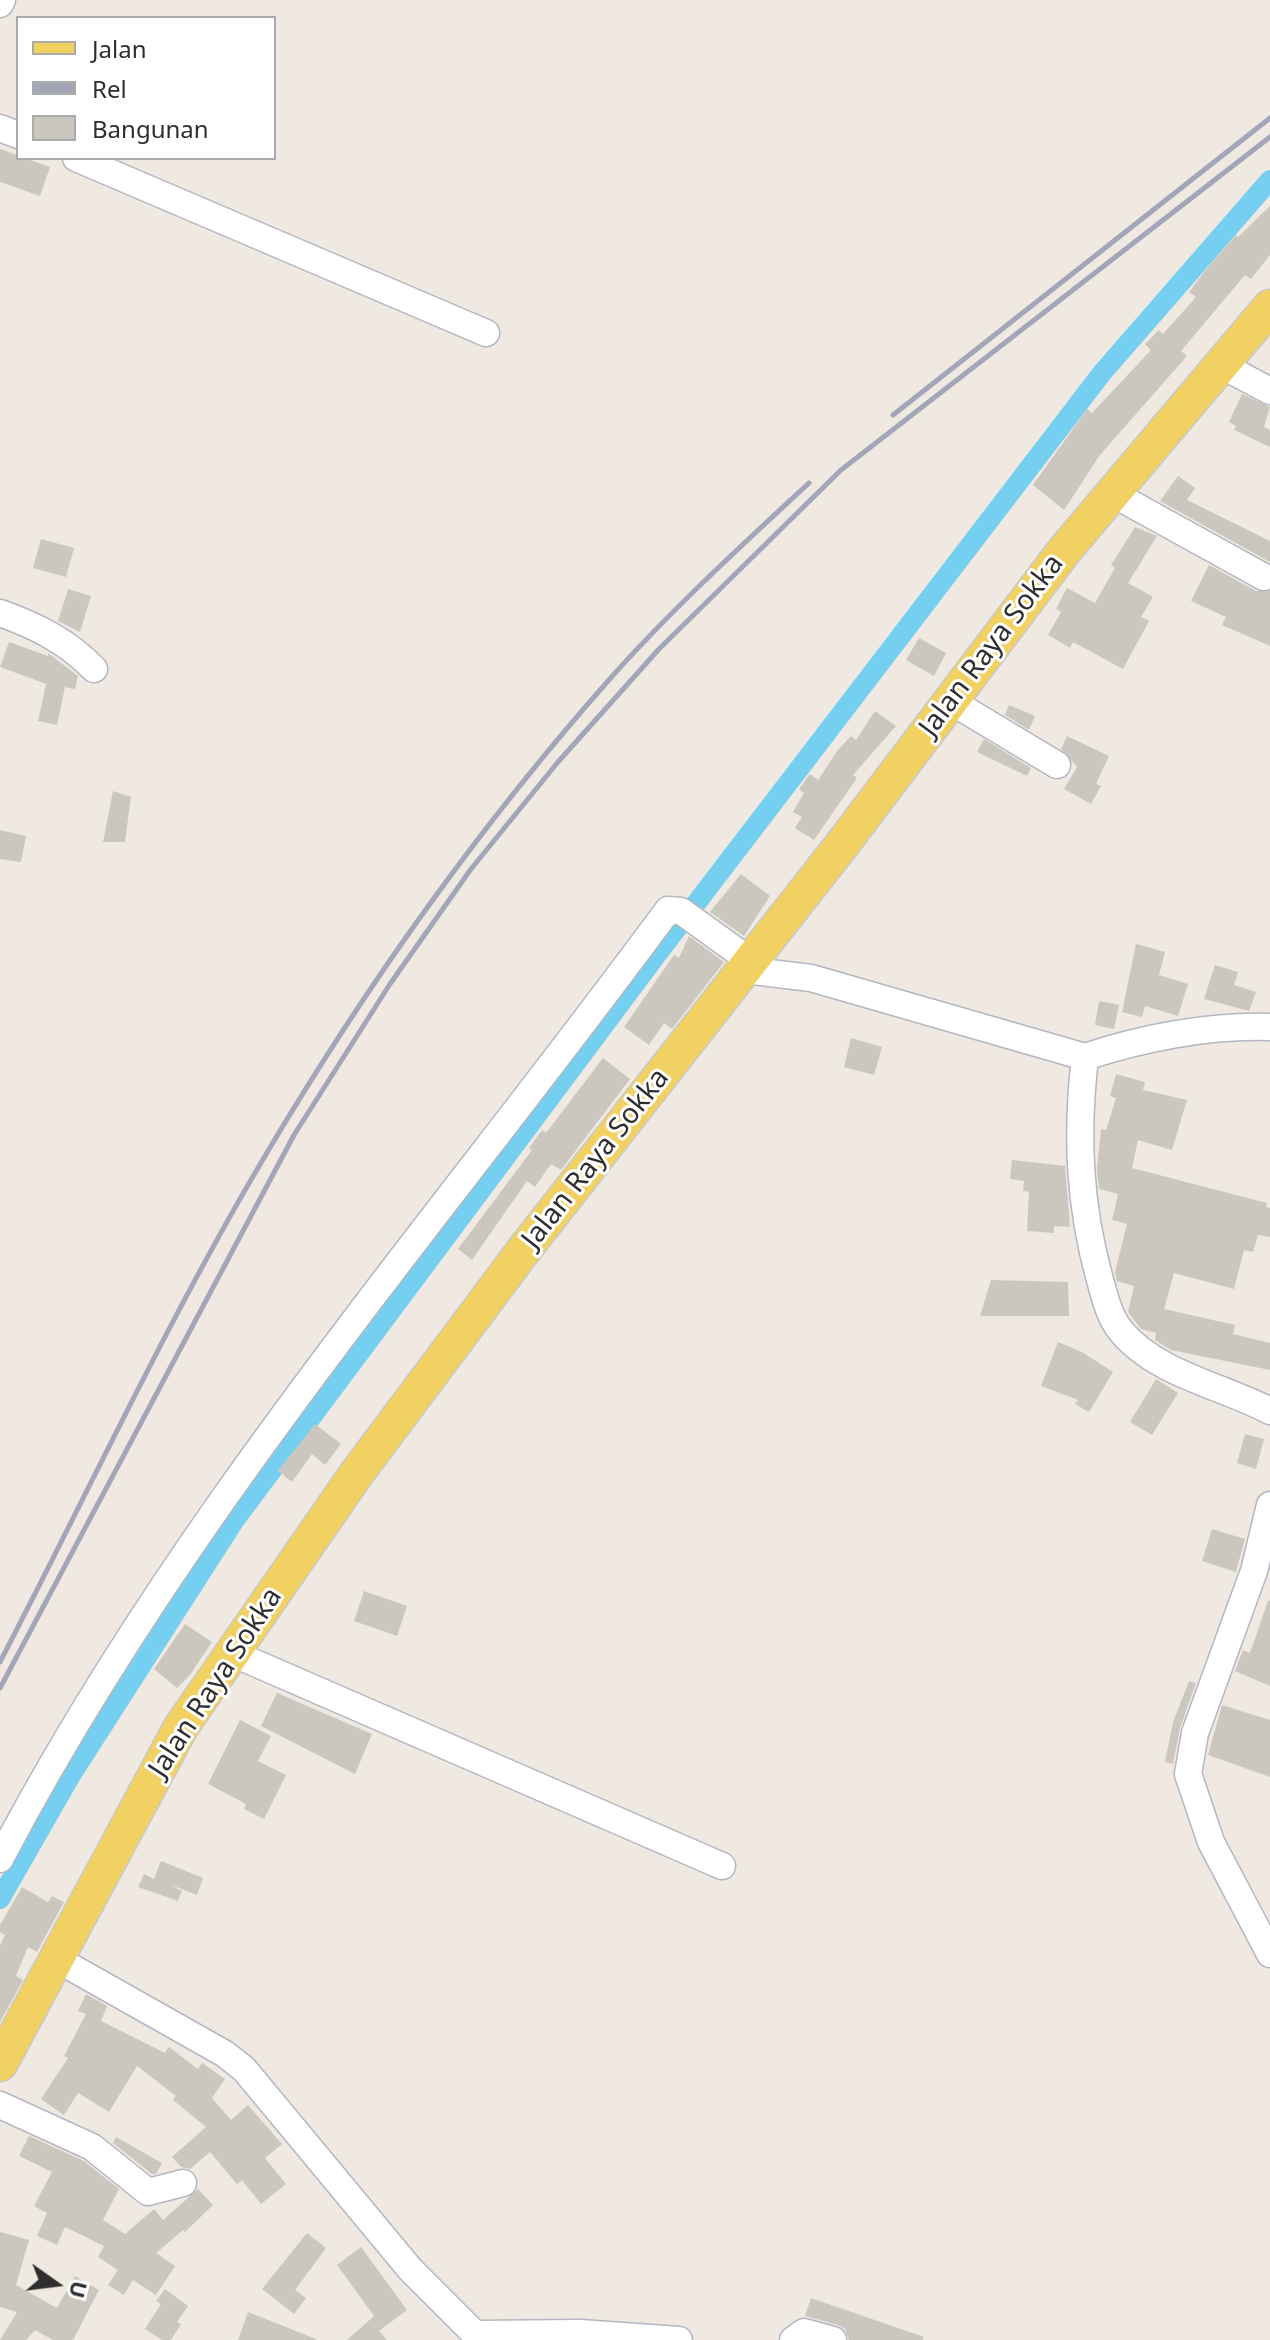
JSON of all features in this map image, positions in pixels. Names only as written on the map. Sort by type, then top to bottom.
[{"type":"main road","name":"Jalan Raya Sokka","points":[[0,2064],[181,1727],[394,1423],[523,1251],[841,846],[1110,492],[1270,307]]},
{"type":"street","points":[[81,160],[486,333]]},
{"type":"street","points":[[1221,365],[1270,391]]},
{"type":"street","points":[[1110,492],[1264,577]]},
{"type":"street","points":[[0,613],[45,631],[67,645],[94,669]]},
{"type":"street","points":[[949,700],[1057,765]]},
{"type":"street","points":[[0,1859],[159,1592],[257,1448],[668,910],[681,911],[747,965],[811,978],[1085,1057],[1121,1045],[1169,1037],[1234,1027],[1270,1027]]},
{"type":"street","points":[[1085,1057],[1080,1181],[1091,1247],[1114,1320],[1120,1331],[1164,1364],[1270,1411]]},
{"type":"street","points":[[1270,1505],[1254,1571],[1201,1715],[1188,1761],[1190,1787],[1211,1842],[1270,1954]]},
{"type":"street","points":[[232,1653],[722,1866]]},
{"type":"street","points":[[55,1958],[225,2054],[244,2069],[410,2269],[475,2337],[580,2333],[679,2340]]},
{"type":"street","points":[[0,2105],[92,2147],[148,2192],[183,2183]]},
{"type":"street","points":[[793,2340],[804,2332],[833,2340]]},
{"type":"building","points":[[0,149],[16,155],[16,160],[31,160],[50,167],[40,196],[0,182]]},
{"type":"building","points":[[1270,206],[1270,255],[1251,279],[1245,275],[1181,351],[1187,356],[1100,455],[1064,510],[1033,485],[1087,409],[1092,413],[1151,350],[1145,344],[1159,330],[1163,334],[1196,297],[1189,292],[1204,272],[1236,235],[1238,237]]},
{"type":"building","points":[[1242,394],[1270,407],[1264,427],[1270,430],[1270,447],[1234,430],[1236,426],[1229,422]]},
{"type":"building","points":[[1178,476],[1195,488],[1187,500],[1270,541],[1270,562],[1160,501]]},
{"type":"building","points":[[1135,527],[1157,536],[1128,583],[1153,597],[1141,617],[1149,621],[1123,669],[1073,642],[1070,648],[1048,635],[1061,612],[1056,609],[1067,588],[1095,603],[1115,568],[1111,565]]},
{"type":"building","points":[[41,539],[74,548],[66,577],[33,568]]},
{"type":"building","points":[[1209,565],[1256,591],[1270,591],[1270,646],[1222,625],[1226,617],[1191,601]]},
{"type":"building","points":[[68,589],[91,596],[80,632],[58,621]]},
{"type":"building","points":[[919,638],[946,653],[934,676],[906,660]]},
{"type":"building","points":[[9,642],[48,656],[48,653],[78,676],[75,689],[65,687],[57,725],[38,721],[46,684],[0,667]]},
{"type":"building","points":[[1009,705],[1035,716],[1029,730],[1005,715]]},
{"type":"building","points":[[875,711],[896,726],[853,775],[857,778],[814,840],[795,828],[802,817],[793,812],[804,793],[799,789],[810,774],[818,780],[851,736],[856,740]]},
{"type":"building","points":[[1067,736],[1109,756],[1096,784],[1101,786],[1091,804],[1064,789],[1077,767],[1061,749]]},
{"type":"building","points":[[984,739],[1031,768],[1027,776],[977,752]]},
{"type":"building","points":[[113,791],[131,797],[125,842],[103,842]]},
{"type":"building","points":[[0,830],[26,836],[21,862],[0,859]]},
{"type":"building","points":[[741,874],[770,896],[744,936],[710,912]]},
{"type":"building","points":[[689,936],[724,962],[672,1029],[664,1023],[649,1045],[624,1027],[674,955],[679,958]]},
{"type":"building","points":[[1136,944],[1165,952],[1159,975],[1188,984],[1178,1016],[1145,1006],[1142,1017],[1122,1012]]},
{"type":"building","points":[[1215,965],[1238,972],[1234,985],[1256,992],[1249,1011],[1204,999]]},
{"type":"building","points":[[1099,1001],[1119,1005],[1114,1029],[1095,1025]]},
{"type":"building","points":[[851,1038],[882,1047],[874,1075],[844,1067]]},
{"type":"building","points":[[603,1058],[630,1079],[561,1170],[551,1164],[535,1187],[527,1181],[472,1260],[458,1249],[532,1150],[529,1148],[542,1130],[546,1133]]},
{"type":"building","points":[[1116,1074],[1145,1082],[1143,1090],[1187,1100],[1172,1150],[1138,1140],[1132,1168],[1267,1203],[1266,1207],[1270,1208],[1270,1237],[1258,1235],[1253,1252],[1244,1250],[1234,1289],[1174,1273],[1164,1309],[1235,1325],[1233,1334],[1270,1343],[1270,1370],[1171,1350],[1155,1340],[1156,1333],[1141,1329],[1128,1312],[1134,1286],[1117,1281],[1115,1272],[1127,1224],[1112,1220],[1118,1194],[1099,1189],[1097,1169],[1101,1129],[1106,1130],[1116,1098],[1110,1096]]},
{"type":"building","points":[[1012,1160],[1065,1166],[1070,1227],[1054,1226],[1054,1233],[1027,1231],[1029,1192],[1023,1191],[1024,1181],[1010,1179]]},
{"type":"building","points":[[991,1280],[1068,1282],[1069,1316],[980,1316]]},
{"type":"building","points":[[1058,1342],[1082,1352],[1113,1372],[1089,1412],[1075,1404],[1078,1400],[1041,1386]]},
{"type":"building","points":[[1156,1379],[1178,1393],[1152,1435],[1130,1422]]},
{"type":"building","points":[[315,1424],[341,1444],[325,1465],[312,1454],[292,1482],[278,1471]]},
{"type":"building","points":[[1245,1434],[1264,1439],[1256,1469],[1237,1463]]},
{"type":"building","points":[[1212,1529],[1245,1539],[1236,1572],[1202,1561]]},
{"type":"building","points":[[364,1591],[407,1606],[397,1636],[354,1621]]},
{"type":"building","points":[[1268,1601],[1270,1686],[1235,1671],[1243,1650],[1250,1653]]},
{"type":"building","points":[[185,1624],[212,1642],[190,1675],[177,1688],[154,1669]]},
{"type":"building","points":[[1189,1681],[1196,1683],[1180,1728],[1173,1764],[1165,1762],[1173,1722]]},
{"type":"building","points":[[277,1693],[372,1734],[355,1774],[261,1726]]},
{"type":"building","points":[[1222,1705],[1270,1720],[1270,1777],[1208,1755]]},
{"type":"building","points":[[240,1720],[271,1736],[258,1761],[286,1775],[264,1819],[244,1809],[246,1804],[208,1784]]},
{"type":"building","points":[[161,1861],[203,1878],[197,1895],[171,1885],[182,1891],[178,1901],[138,1887],[144,1874],[154,1879]]},
{"type":"building","points":[[22,1887],[48,1902],[52,1896],[64,1902],[37,1952],[28,1947],[16,1976],[23,1980],[0,2022],[0,1946],[5,1935],[0,1932],[0,1925]]},
{"type":"building","points":[[86,1994],[107,2006],[101,2021],[165,2053],[169,2047],[198,2069],[202,2063],[225,2079],[212,2098],[231,2120],[248,2105],[282,2144],[265,2158],[286,2184],[261,2204],[242,2180],[237,2184],[210,2152],[190,2169],[181,2167],[172,2157],[206,2127],[173,2100],[176,2096],[137,2066],[109,2112],[78,2093],[64,2115],[41,2099],[68,2058],[64,2056],[86,2014],[78,2011]]},
{"type":"building","points":[[29,2136],[84,2161],[119,2189],[103,2220],[125,2234],[154,2209],[163,2220],[198,2189],[213,2205],[185,2232],[183,2230],[156,2253],[175,2266],[156,2295],[133,2280],[124,2295],[108,2285],[118,2270],[98,2257],[104,2246],[65,2227],[57,2245],[37,2236],[47,2213],[34,2206],[52,2172],[19,2156]]},
{"type":"building","points":[[116,2137],[162,2163],[156,2174],[113,2143]]},
{"type":"building","points":[[0,2232],[29,2240],[16,2285],[57,2308],[75,2276],[99,2290],[73,2340],[53,2340],[35,2330],[26,2340],[0,2340],[17,2312],[0,2307]]},
{"type":"building","points":[[307,2233],[326,2248],[295,2290],[306,2298],[294,2314],[262,2289]]},
{"type":"building","points":[[361,2247],[407,2310],[379,2331],[387,2340],[347,2340],[374,2316],[337,2265]]},
{"type":"building","points":[[165,2289],[188,2306],[177,2322],[181,2324],[171,2340],[162,2340],[145,2329],[161,2304],[156,2301]]},
{"type":"building","points":[[811,2298],[924,2337],[923,2340],[849,2340],[845,2329],[838,2325],[805,2316]]},
{"type":"building","points":[[248,2312],[316,2339],[316,2340],[238,2340]]},
{"type":"waterway","points":[[0,1899],[71,1775],[234,1521],[652,961],[1102,373],[1270,180]]},
{"type":"railway","points":[[893,415],[1270,118]]},
{"type":"railway","points":[[0,1688],[294,1135],[390,984],[471,869],[558,762],[659,649],[841,470],[1270,137]]},
{"type":"railway","points":[[0,1662],[229,1218],[303,1093],[383,970],[514,793],[608,681],[681,604],[809,483]]}]
